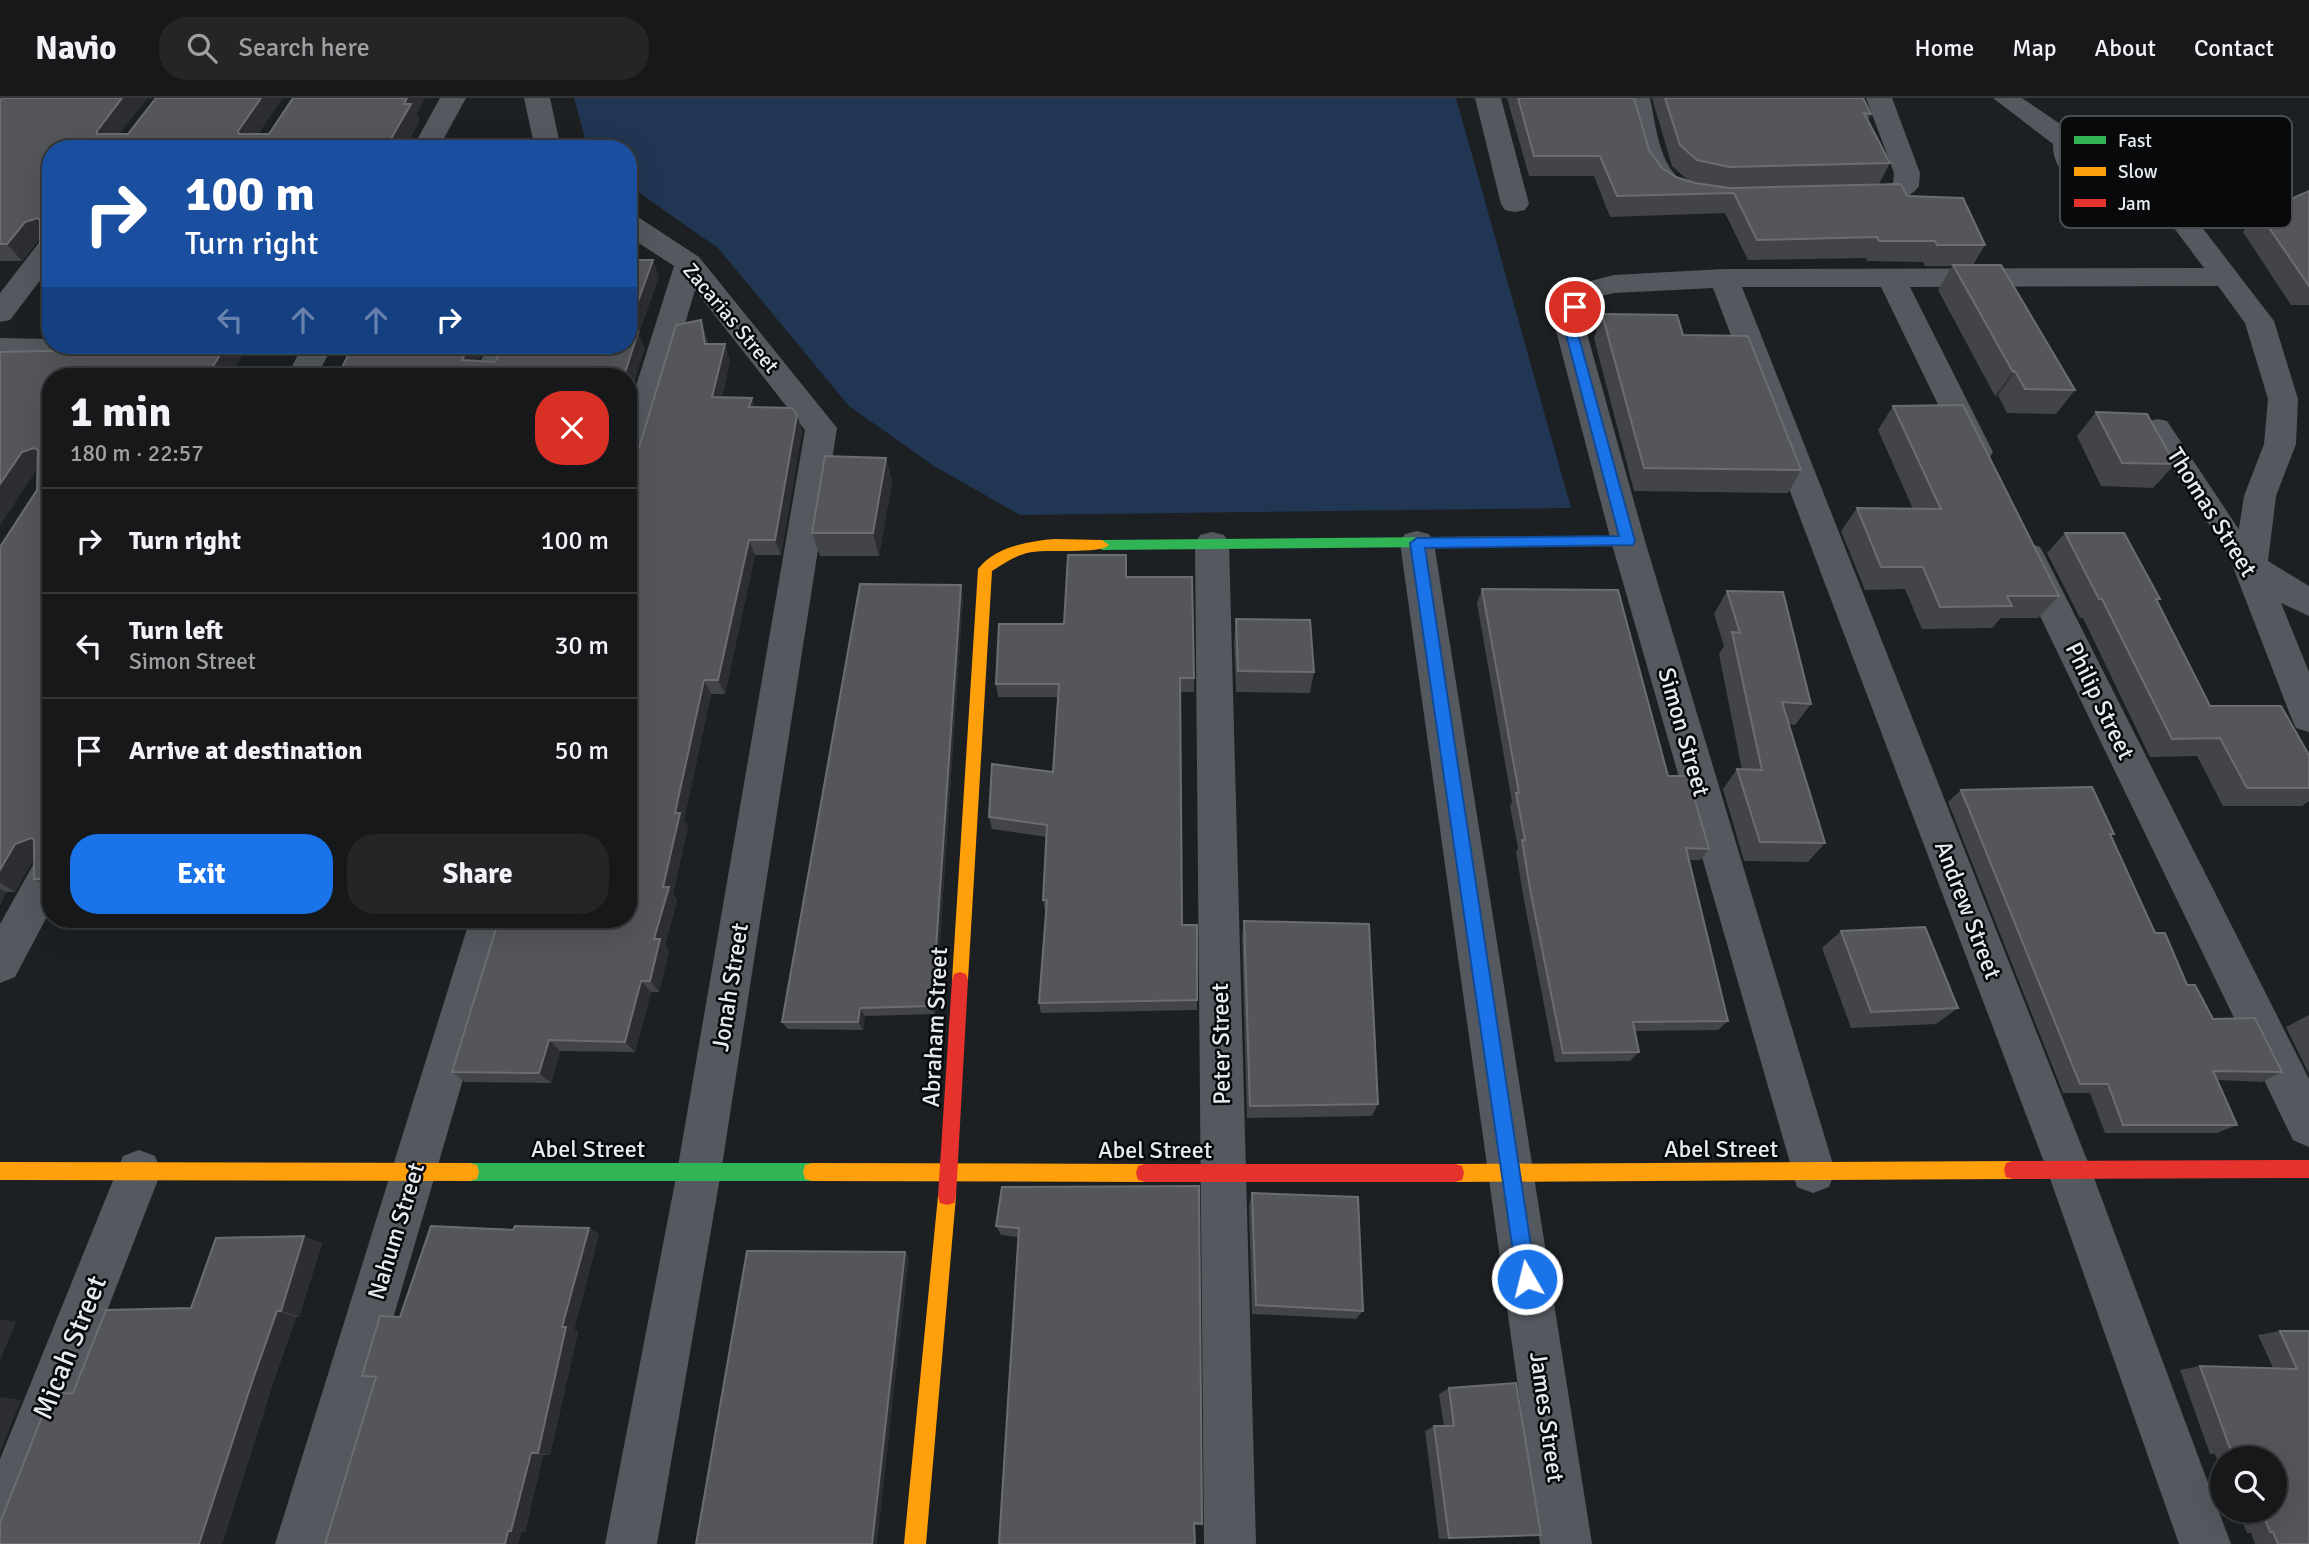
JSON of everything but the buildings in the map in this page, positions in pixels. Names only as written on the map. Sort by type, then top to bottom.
[{"type":"street","points":[[430,140],[453,98]]},
{"type":"street","points":[[537,98],[546,140]]},
{"type":"street","points":[[1488,98],[1515,204]]},
{"type":"street","points":[[1637,98],[1655,166],[1665,181],[1678,191],[1710,198]]},
{"type":"street","points":[[1824,197],[1875,196],[1896,193],[1906,186],[1907,173],[1879,98]]},
{"type":"street","points":[[2006,98],[2060,136]]},
{"type":"street","points":[[2072,113],[2076,116]]},
{"type":"street","points":[[2188,228],[2259,321],[2283,399],[2280,444],[2260,496],[2250,567],[2309,603]]},
{"type":"street","name":"Zacarias Street","points":[[637,229],[689,263],[821,428]]},
{"type":"street","points":[[0,313],[42,258]]},
{"type":"street","points":[[637,433],[689,263]]},
{"type":"street","points":[[1891,277],[1989,477]]},
{"type":"street","points":[[1724,278],[2225,277]]},
{"type":"street","name":"Simon Street","points":[[1724,278],[1614,285],[1581,292],[1569,323],[1628,541],[1813,1171]]},
{"type":"street","name":"Andrew Street","points":[[1724,278],[2069,1170],[2205,1544]]},
{"type":"street","points":[[0,348],[42,348]]},
{"type":"street","name":"Jonah Street","points":[[631,1544],[699,1172],[821,428]]},
{"type":"street","name":"Philip Street","points":[[2014,527],[2309,1125]]},
{"type":"street","points":[[1212,544],[1628,541]]},
{"type":"street","name":"James Street","points":[[1417,543],[1566,1544]]},
{"type":"street","name":"Abraham Street","points":[[915,1544],[950,1172],[985,569],[1005,554],[1036,545],[1212,544]]},
{"type":"street","name":"Peter Street","points":[[1212,544],[1230,1544]]},
{"type":"street","name":"Thomas Street","points":[[2250,567],[2307,711]]},
{"type":"street","points":[[0,964],[40,912]]},
{"type":"street","name":"Nahum Street","points":[[301,1544],[414,1172],[482,928]]},
{"type":"street","name":"Abel Street","points":[[0,1171],[1511,1173],[2309,1169]]},
{"type":"street","name":"Micah Street","points":[[0,1522],[139,1172]]},
{"type":"lane","name":"Thomas Street","points":[[2158,427],[2250,567]]},
{"type":"shaded area","points":[[574,98],[1456,98],[1571,508],[1020,515],[934,466],[849,406],[718,248],[637,191],[637,140],[586,140]]},
{"type":"traffic: fast","points":[[1102,545],[1435,542]]},
{"type":"traffic: fast","points":[[470,1172],[812,1172]]},
{"type":"traffic: slow","points":[[1435,542],[1628,541]]},
{"type":"traffic: slow","points":[[960,980],[985,569],[1013,552],[1040,545],[1102,545]]},
{"type":"traffic: slow","points":[[1455,1173],[2013,1170]]},
{"type":"traffic: slow","points":[[0,1171],[470,1172]]},
{"type":"traffic: slow","points":[[812,1172],[1145,1173]]},
{"type":"traffic: slow","points":[[915,1544],[947,1196]]},
{"type":"traffic: jam","points":[[947,1196],[960,980]]},
{"type":"traffic: jam","points":[[2013,1170],[2309,1169]]},
{"type":"traffic: jam","points":[[1145,1173],[1455,1173]]},
{"type":"route","points":[[1527,1279],[1417,543],[1628,541],[1569,323],[1575,307]]}]
